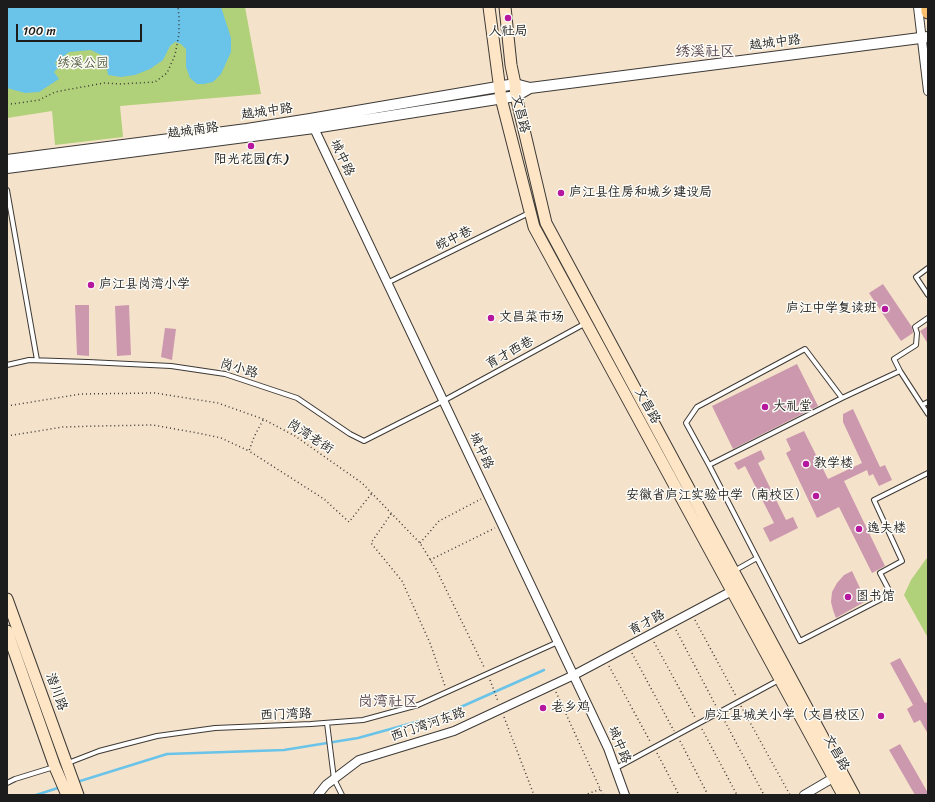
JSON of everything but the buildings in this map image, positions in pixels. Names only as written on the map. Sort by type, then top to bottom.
[{"type":"main road","name":"文昌路","points":[[489,7],[500,93],[534,228],[843,795]]},
{"type":"main road","name":"文昌路","points":[[504,7],[516,96],[546,223],[854,795]]},
{"type":"main road","points":[[928,7],[928,12]]},
{"type":"main road","name":"潜川路","points":[[7,599],[78,795]]},
{"type":"main road","name":"潜川路","points":[[7,631],[55,767],[67,795]]},
{"type":"street","points":[[918,7],[925,38],[928,91]]},
{"type":"street","name":"越城中路","points":[[500,93],[515,84],[530,88],[925,38]]},
{"type":"street","name":"越城中路","points":[[7,160],[247,129],[312,124],[500,93],[516,96],[530,88]]},
{"type":"street","name":"越城南路","points":[[7,168],[312,124]]},
{"type":"street","name":"城中路","points":[[312,124],[574,675],[608,748],[625,795]]},
{"type":"street","name":"育才路","points":[[574,675],[732,591]]},
{"type":"street","name":"西门湾河东路","points":[[318,795],[326,785],[360,760],[454,731],[574,675]]},
{"type":"street","points":[[804,795],[833,778]]},
{"type":"lane","points":[[7,190],[37,360]]},
{"type":"lane","name":"皖中巷","points":[[387,282],[530,213]]},
{"type":"lane","points":[[928,268],[916,276],[928,295]]},
{"type":"lane","points":[[928,318],[915,327],[916,345],[894,359],[900,371],[928,414]]},
{"type":"lane","name":"育才西巷","points":[[444,401],[586,323]]},
{"type":"lane","points":[[842,398],[805,349],[697,407],[686,423],[758,558],[800,641],[891,594],[880,573],[902,561],[874,500],[928,474]]},
{"type":"lane","name":"岗小路","points":[[7,365],[29,360],[37,360],[171,366],[225,374],[297,398],[350,434],[364,441],[444,401]]},
{"type":"lane","points":[[709,465],[842,398],[900,371]]},
{"type":"lane","points":[[922,405],[928,402]]},
{"type":"lane","points":[[733,571],[758,558]]},
{"type":"lane","name":"西门湾路","points":[[7,783],[15,779],[66,764],[99,751],[157,736],[215,728],[363,720],[418,705],[558,642]]},
{"type":"lane","points":[[616,768],[780,679]]},
{"type":"lane","points":[[326,723],[334,779],[342,795]]},
{"type":"path","points":[[7,103],[12,104],[39,100],[55,92],[104,83],[121,84],[155,82],[167,74],[175,55],[179,34],[178,7]]},
{"type":"path","name":"岗湾老街","points":[[7,406],[81,394],[155,393],[218,403],[263,419],[295,436],[362,483],[420,543],[439,576],[491,683],[534,795]]},
{"type":"path","points":[[249,451],[263,419]]},
{"type":"path","points":[[7,436],[63,427],[153,426],[221,438],[249,451],[324,499],[349,522],[372,493]]},
{"type":"path","points":[[420,543],[439,521],[488,496]]},
{"type":"path","points":[[392,514],[371,542],[402,581],[430,643],[447,692]]},
{"type":"path","points":[[430,560],[502,525]]},
{"type":"path","points":[[650,635],[737,795]]},
{"type":"path","points":[[629,646],[708,795]]},
{"type":"path","points":[[605,659],[679,795]]},
{"type":"path","points":[[553,685],[603,795]]},
{"type":"path","points":[[584,795],[601,789]]},
{"type":"green space","name":"绣溪公园","points":[[7,7],[245,7],[261,94],[120,106],[123,137],[55,145],[52,111],[7,118]]},
{"type":"green space","points":[[928,558],[928,638],[904,595],[911,580]]},
{"type":"water","points":[[7,7],[221,7],[231,38],[231,52],[221,74],[213,82],[197,84],[190,78],[186,67],[186,49],[181,44],[175,42],[170,46],[163,60],[150,69],[135,75],[121,77],[108,75],[105,57],[91,50],[69,52],[55,63],[58,68],[54,72],[59,79],[39,92],[25,93],[7,88]]},
{"type":"waterway","points":[[77,782],[167,754],[284,750],[358,738],[445,714],[544,670]]},
{"type":"waterway","points":[[36,795],[61,787]]},
{"type":"place","name":"人社局","points":[[508,18]]},
{"type":"place","name":"阳光花园(东)","points":[[251,146]]},
{"type":"place","name":"庐江县住房和城乡建设局","points":[[561,193]]},
{"type":"place","name":"庐江县岗湾小学","points":[[91,285]]},
{"type":"place","name":"庐江中学复读班","points":[[885,309]]},
{"type":"place","name":"文昌菜市场","points":[[491,318]]},
{"type":"place","name":"大礼堂","points":[[765,407]]},
{"type":"place","name":"教学楼","points":[[806,464]]},
{"type":"place","name":"安徽省庐江实验中学（南校区）","points":[[816,496]]},
{"type":"place","name":"逸夫楼","points":[[859,529]]},
{"type":"place","name":"图书馆","points":[[848,597]]},
{"type":"place","name":"老乡鸡","points":[[543,708]]},
{"type":"place","name":"庐江县城关小学（文昌校区）","points":[[881,716]]},
{"type":"district","name":"绣溪社区","points":[[705,52]]},
{"type":"district","name":"岗湾社区","points":[[388,702]]}]
